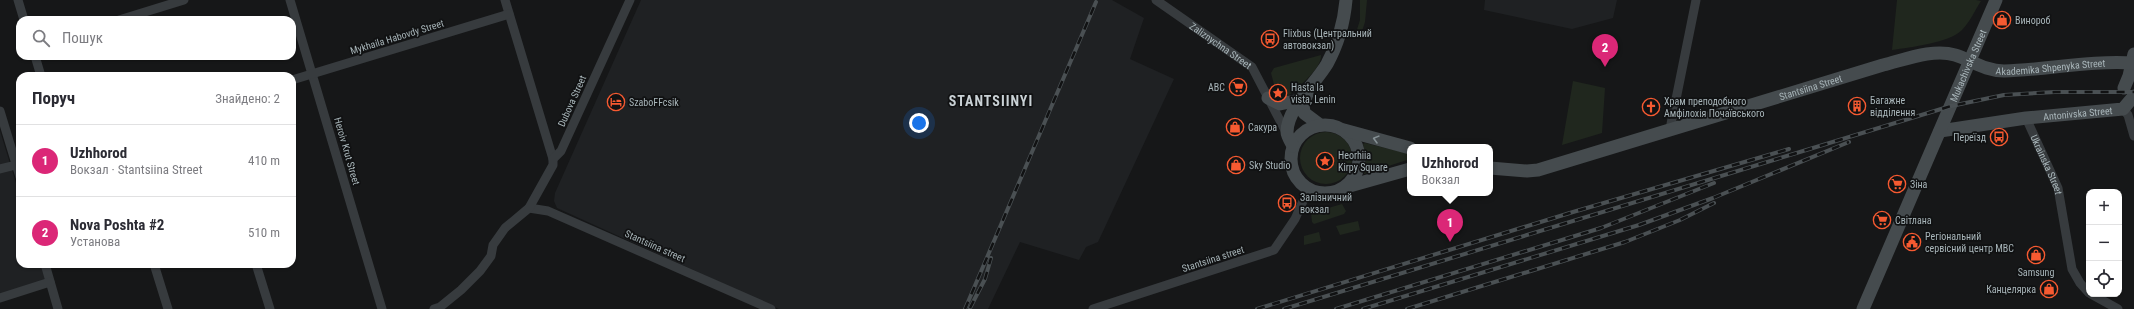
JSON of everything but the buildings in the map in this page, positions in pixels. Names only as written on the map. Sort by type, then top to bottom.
[{"type":"main road","points":[[1287,134],[1291,115],[1334,48],[1342,23],[1346,0]]},
{"type":"main road","name":"Mukachivska Street","points":[[1863,309],[1996,0]]},
{"type":"main road","name":"Stantsiina Street","points":[[1493,168],[1527,171],[1538,170],[1670,129],[1919,56],[1947,53],[1969,61]]},
{"type":"main road","points":[[2128,97],[2133,60]]},
{"type":"main road","name":"Akademika Shpenyka Street","points":[[1969,61],[1985,68],[2003,71],[2133,60]]},
{"type":"main road","points":[[1268,98],[1280,104],[1304,96]]},
{"type":"main road","points":[[1304,96],[1303,111],[1309,119],[1320,125]]},
{"type":"main road","name":"Antonivska Street","points":[[2026,118],[2128,97]]},
{"type":"main road","points":[[1940,131],[2026,118]]},
{"type":"main road","points":[[1407,147],[1342,130],[1331,125],[1320,125],[1301,134],[1293,146],[1290,159],[1293,172],[1300,184],[1308,190],[1324,194],[1332,193],[1346,186],[1407,169]]},
{"type":"main road","points":[[1342,130],[1352,139],[1358,152],[1357,171],[1346,186]]},
{"type":"main road","name":"Zaliznychna Street","points":[[1287,134],[1293,146]]},
{"type":"street","points":[[18,0],[23,16]]},
{"type":"street","points":[[132,16],[184,0]]},
{"type":"street","name":"Heroiv Krut Street","points":[[290,0],[295,16]]},
{"type":"street","points":[[505,0],[553,159]]},
{"type":"street","name":"Dubova Street","points":[[434,309],[440,307],[461,290],[480,271],[491,256],[493,245],[505,228],[528,208],[553,165],[553,159],[561,151],[630,0]]},
{"type":"street","name":"Zaliznychna Street","points":[[1156,0],[1252,66],[1287,134]]},
{"type":"street","points":[[1670,129],[1696,0]]},
{"type":"street","name":"Mykhaila Habovdy Street","points":[[296,79],[509,14]]},
{"type":"street","name":"Heroiv Krut Street","points":[[296,19],[382,309]]},
{"type":"street","points":[[36,60],[40,72]]},
{"type":"street","name":"Antonivska Street","points":[[2128,97],[2128,115],[2134,136]]},
{"type":"street","points":[[0,111],[16,158]]},
{"type":"street","name":"Ukrainska Street","points":[[2026,118],[2058,188],[2072,269],[2080,283],[2086,289]]},
{"type":"street","points":[[0,169],[16,165]]},
{"type":"street","name":"Stantsiina street","points":[[1093,309],[1269,253],[1278,245],[1295,219],[1308,190]]},
{"type":"street","name":"Stantsiina street","points":[[528,208],[548,211],[771,309]]},
{"type":"street","points":[[46,268],[58,309]]},
{"type":"street","points":[[155,268],[168,309]]},
{"type":"street","points":[[257,268],[270,309]]},
{"type":"street","points":[[0,298],[50,282]]},
{"type":"street","name":"Ukrainska Street","points":[[2097,297],[2118,309]]},
{"type":"shaded area","points":[[641,0],[1112,0],[1144,18],[1130,59],[1174,79],[1098,242],[1086,247],[1079,260],[1020,242],[988,309],[779,309],[557,208],[554,201],[555,193]]},
{"type":"shaded area","points":[[1360,0],[1367,0],[1365,22],[1361,34],[1355,36],[1360,20]]},
{"type":"shaded area","points":[[1485,0],[1617,0],[1613,18],[1572,29],[1484,10]]},
{"type":"shaded area","points":[[1897,0],[1981,1],[1968,23],[1956,34],[1929,44],[1892,50]]},
{"type":"shaded area","points":[[1321,55],[1318,66],[1287,97],[1276,92],[1271,73],[1274,68]]},
{"type":"shaded area","points":[[1573,81],[1605,88],[1602,133],[1562,145]]},
{"type":"shaded area","points":[[0,131],[16,183],[16,268],[42,268],[46,281],[0,296]]},
{"type":"shaded area","points":[[1321,132],[1331,132],[1345,139],[1352,153],[1352,163],[1345,177],[1331,184],[1321,184],[1311,180],[1304,173],[1300,163],[1300,153],[1304,143],[1311,136]]},
{"type":"shaded area","points":[[1365,143],[1407,153],[1407,160],[1364,174],[1366,157],[1363,144]]},
{"type":"shaded area","points":[[1342,204],[1346,211],[1344,214],[1314,224],[1312,222],[1311,213]]},
{"type":"shaded area","points":[[1358,221],[1360,230],[1340,235],[1336,226]]},
{"type":"shaded area","points":[[1319,232],[1321,241],[1304,245],[1304,236]]},
{"type":"railway","points":[[965,309],[1096,2]]},
{"type":"railway","points":[[1284,309],[1951,106],[2004,95],[2055,92],[2134,92]]},
{"type":"railway","points":[[1363,309],[1639,225],[1713,198],[1849,142]]},
{"type":"railway","points":[[1257,309],[1573,212],[1789,149]]},
{"type":"railway","points":[[1336,309],[1601,228],[1714,183]]},
{"type":"railway","points":[[1407,309],[1625,242],[1680,220],[1714,203]]},
{"type":"railway","points":[[970,308],[985,279],[991,258]]},
{"type":"place","name":"Винороб","points":[[2002,20]]},
{"type":"place","name":"Flixbus (Центральний автовокзал)","points":[[1270,39]]},
{"type":"place","name":"Nova Poshta #2","points":[[1605,67]]},
{"type":"place","name":"ABC","points":[[1238,87]]},
{"type":"place","name":"Hasta la vista, Lenin","points":[[1278,93]]},
{"type":"place","name":"SzaboFFcsik","points":[[616,102]]},
{"type":"place","name":"Багажне відділення","points":[[1857,106]]},
{"type":"place","name":"Храм преподобного Амфілохія Почаївського","points":[[1651,107]]},
{"type":"place","name":"Сакура","points":[[1235,127]]},
{"type":"place","name":"Переїзд","points":[[1999,137]]},
{"type":"place","name":"Heorhiia Kirpy Square","points":[[1325,161]]},
{"type":"place","name":"Sky Studio","points":[[1236,165]]},
{"type":"place","name":"Зіна","points":[[1897,184]]},
{"type":"place","name":"Залізничний вокзал","points":[[1287,203]]},
{"type":"place","name":"Світлана","points":[[1882,220]]},
{"type":"place","name":"Uzhhorod","points":[[1450,242]]},
{"type":"place","name":"Регіональний сервісний центр МВС","points":[[1912,242]]},
{"type":"place","name":"Samsung","points":[[2036,255]]},
{"type":"place","name":"Канцелярка","points":[[2049,289]]},
{"type":"district","name":"STANTSIINYI","points":[[991,101]]}]
